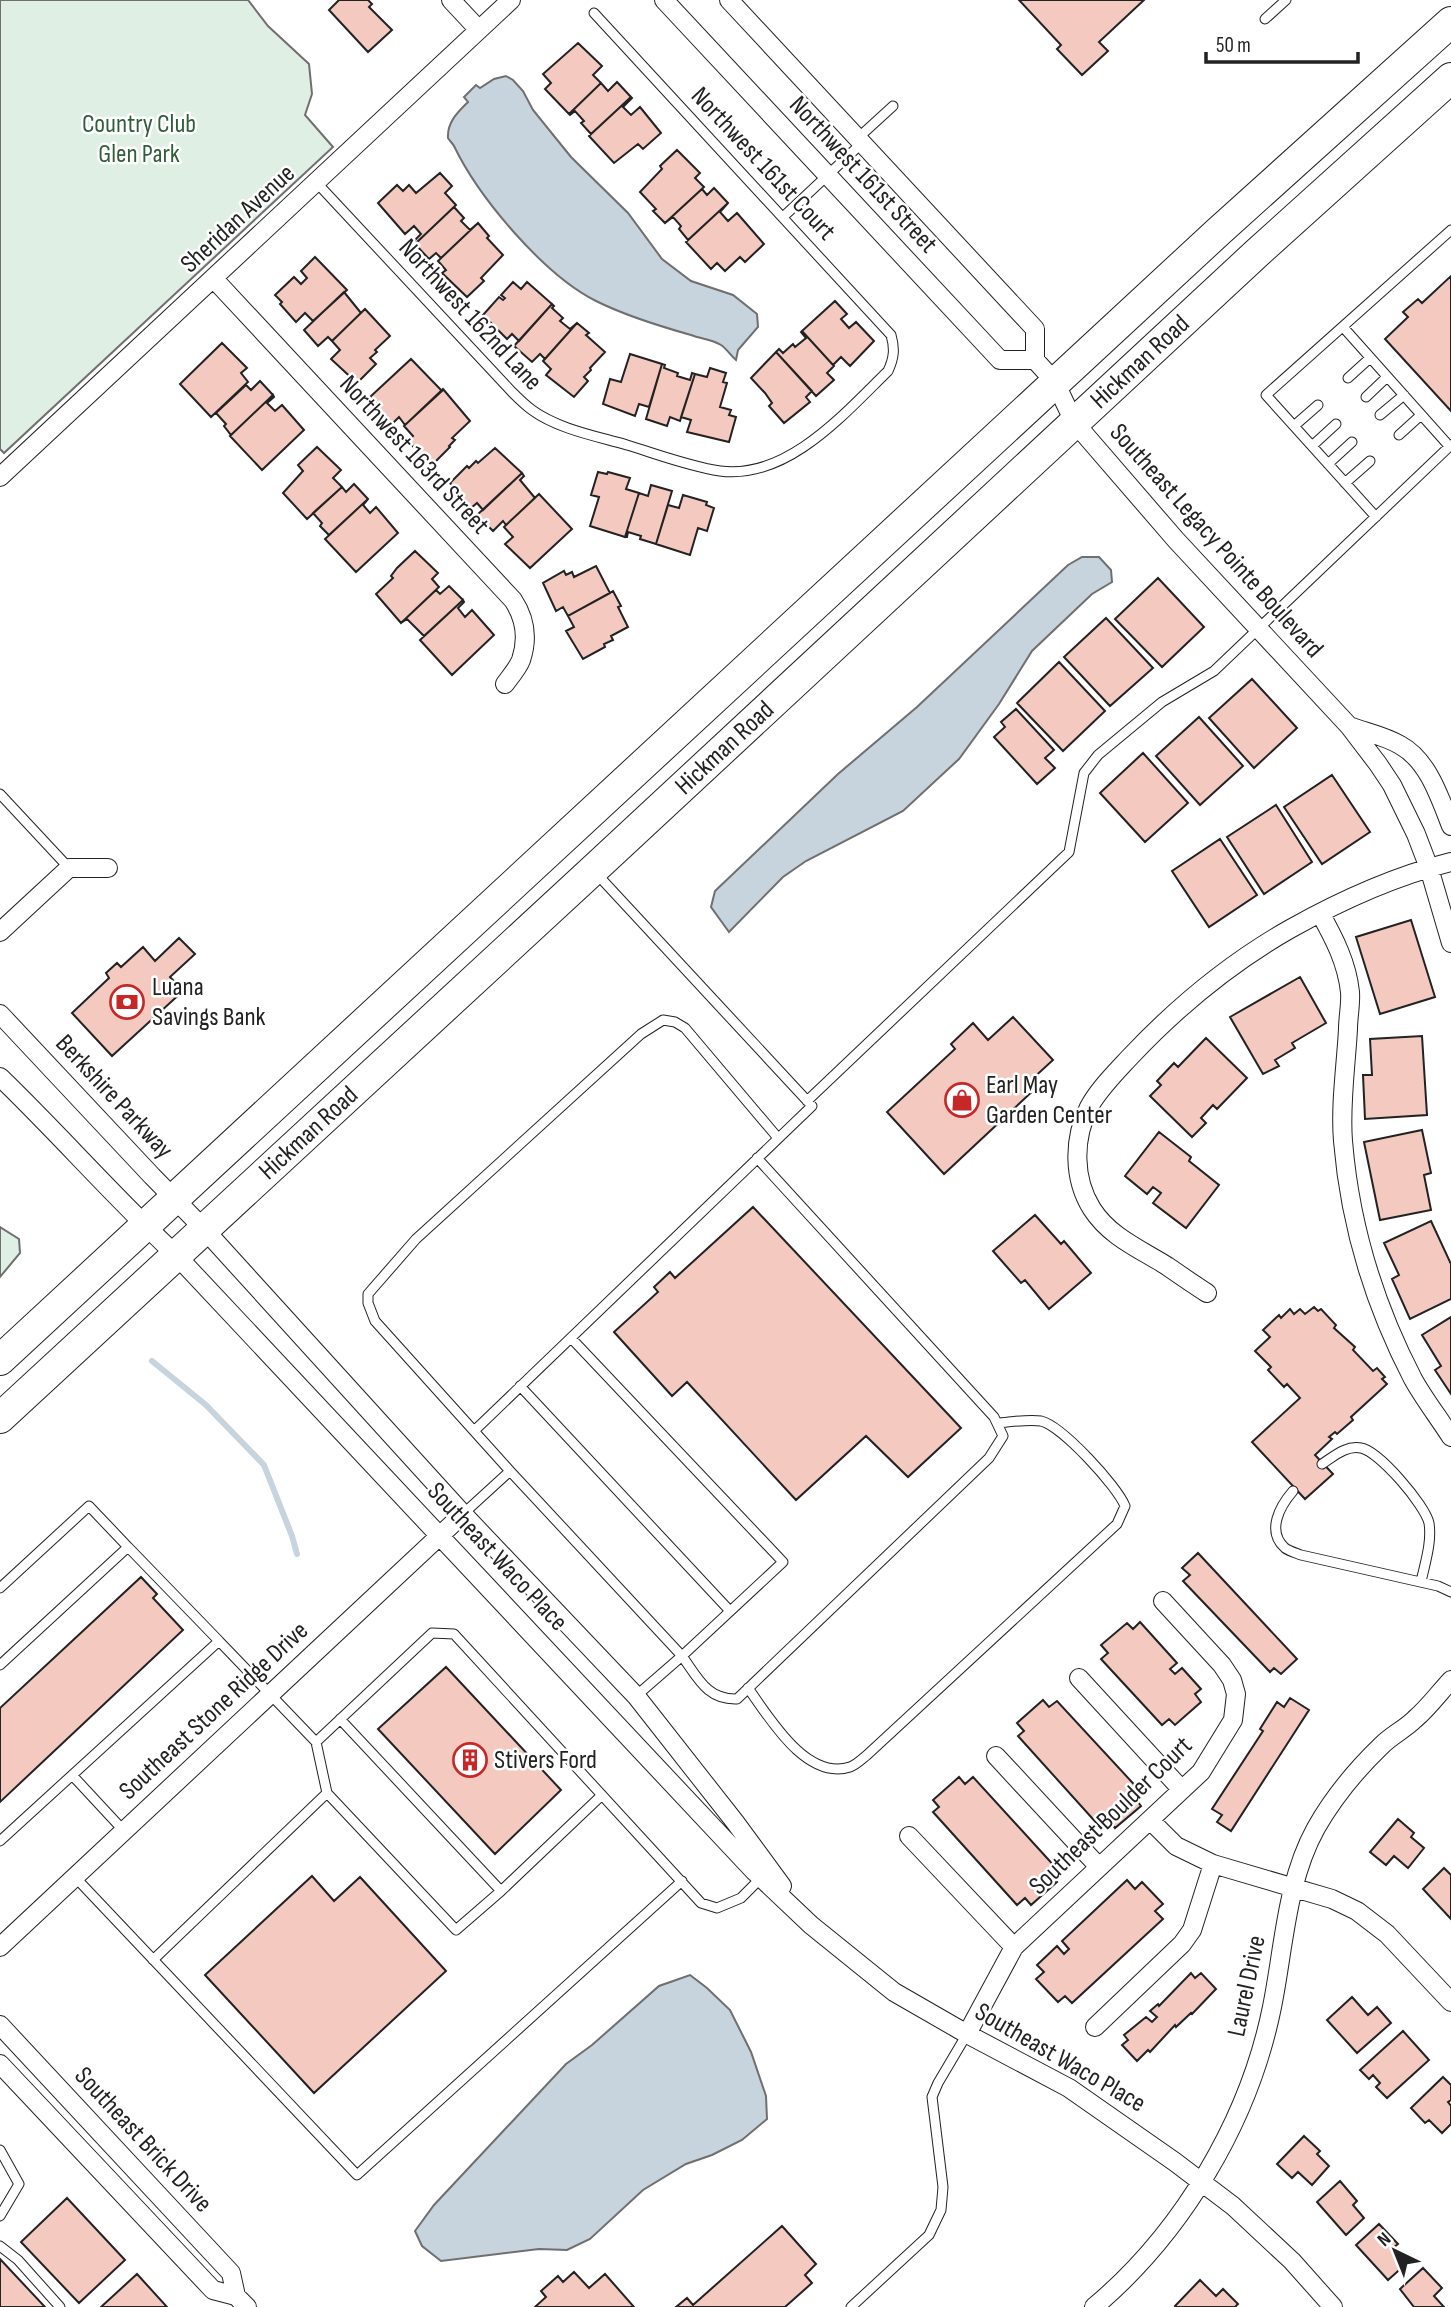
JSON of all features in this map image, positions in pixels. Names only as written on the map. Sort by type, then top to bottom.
[{"type":"highway","name":"Hickman Road","points":[[0,1418],[176,1255],[190,1214],[1055,382],[1451,22]]},
{"type":"highway","name":"Hickman Road","points":[[0,1360],[145,1226],[190,1214],[593,870],[1257,253],[1451,78]]},
{"type":"street","points":[[451,0],[479,30]]},
{"type":"street","name":"Sheridan Avenue","points":[[0,477],[511,0]]},
{"type":"street","name":"Northwest 161st Street","points":[[664,0],[1000,360],[1035,360],[1035,329],[729,0]]},
{"type":"street","name":"Northwest 163rd Street","points":[[213,278],[521,611],[525,628],[521,661],[505,684]]},
{"type":"street","points":[[1035,360],[1055,382]]},
{"type":"street","name":"Southeast Legacy Pointe Boulevard","points":[[1055,382],[1074,422],[1176,540],[1349,726],[1392,785],[1429,867],[1451,943]]},
{"type":"street","name":"Southeast Legacy Pointe Boulevard","points":[[1349,726],[1398,744],[1418,760],[1441,799],[1451,827]]},
{"type":"street","points":[[1207,1293],[1122,1240],[1105,1226],[1092,1208],[1083,1188],[1077,1146],[1090,1106],[1151,1034],[1242,959],[1320,913],[1392,881],[1451,862]]},
{"type":"street","points":[[0,932],[69,868],[108,867]]},
{"type":"street","points":[[1320,913],[1335,939],[1350,994],[1343,1138],[1350,1198],[1362,1254],[1376,1298],[1394,1339],[1415,1382],[1451,1437]]},
{"type":"street","name":"Berkshire Parkway","points":[[0,1014],[190,1214]]},
{"type":"street","points":[[0,1077],[145,1226]]},
{"type":"street","name":"Southeast Waco Place","points":[[190,1214],[463,1514],[636,1696],[735,1822],[811,1925]]},
{"type":"street","name":"Southeast Waco Place","points":[[145,1226],[176,1255],[761,1878],[811,1925],[894,1992],[1069,2088],[1136,2133],[1233,2206],[1292,2262],[1333,2307]]},
{"type":"street","name":"Southeast Stone Ridge Drive","points":[[0,1947],[463,1514]]},
{"type":"street","name":"Southeast Boulder Court","points":[[967,2034],[1014,1947],[1201,1772],[1233,1720],[1236,1694],[1232,1680],[1222,1665],[1163,1601]]},
{"type":"street","points":[[1079,1678],[1182,1790]]},
{"type":"street","name":"Laurel Drive","points":[[1094,2307],[1157,2243],[1216,2157],[1231,2126],[1266,2036],[1294,1889],[1315,1829],[1356,1772],[1383,1744],[1416,1719],[1451,1680]]},
{"type":"street","points":[[996,1756],[1099,1867]]},
{"type":"street","points":[[1150,1820],[1176,1846],[1213,1864],[1332,1899],[1357,1911],[1387,1934],[1451,2001]]},
{"type":"street","points":[[909,1836],[1014,1947]]},
{"type":"street","points":[[1095,2027],[1182,1944],[1192,1930],[1213,1864]]},
{"type":"street","name":"Southeast Brick Drive","points":[[0,2025],[231,2273],[241,2303]]},
{"type":"street","name":"Southeast Brick Drive","points":[[0,2064],[213,2290],[241,2303]]},
{"type":"lane","points":[[1265,19],[1286,0]]},
{"type":"lane","name":"Northwest 161st Court","points":[[594,13],[883,324],[891,335],[894,346]]},
{"type":"lane","points":[[783,217],[893,106]]},
{"type":"lane","name":"Northwest 162nd Lane","points":[[316,182],[531,410],[584,432],[697,466],[722,471],[748,470],[790,457],[811,442],[888,371],[894,359],[894,346]]},
{"type":"lane","points":[[1376,517],[1266,395],[1451,230]]},
{"type":"lane","points":[[807,1101],[1069,852],[1084,773],[1098,755],[1162,702],[1214,671],[1259,631],[1450,446],[1343,327]]},
{"type":"lane","points":[[1348,378],[1370,358]]},
{"type":"lane","points":[[1366,397],[1387,377]]},
{"type":"lane","points":[[1380,415],[1404,395]]},
{"type":"lane","points":[[1294,426],[1318,405]]},
{"type":"lane","points":[[1399,435],[1421,415]]},
{"type":"lane","points":[[1312,446],[1336,424]]},
{"type":"lane","points":[[1328,464],[1352,442]]},
{"type":"lane","points":[[1345,483],[1370,461]]},
{"type":"lane","points":[[0,794],[69,868]]},
{"type":"lane","points":[[474,1432],[812,1106],[593,870]]},
{"type":"lane","points":[[757,1158],[994,1417],[1003,1436],[989,1458],[737,1699],[724,1699],[712,1695],[682,1656],[374,1321],[368,1303],[369,1294],[416,1239],[640,1034],[663,1020],[675,1022],[685,1028],[778,1138]]},
{"type":"lane","points":[[571,1338],[783,1562],[636,1696]]},
{"type":"lane","points":[[520,1387],[730,1611]]},
{"type":"lane","points":[[748,1688],[782,1733],[811,1762],[830,1769],[850,1767],[867,1755],[1117,1524],[1125,1506],[1119,1493],[1064,1435],[1053,1426],[1039,1421],[997,1423]]},
{"type":"lane","points":[[1322,1464],[1349,1448],[1362,1448],[1379,1458],[1410,1493],[1425,1511],[1429,1523],[1428,1552],[1421,1582]]},
{"type":"lane","points":[[463,1514],[510,1471]]},
{"type":"lane","points":[[1293,1491],[1276,1518],[1276,1534],[1285,1548],[1301,1555],[1438,1586],[1451,1592]]},
{"type":"lane","points":[[0,1588],[89,1506],[316,1742],[327,1793],[456,1930],[602,1796]]},
{"type":"lane","points":[[0,1665],[128,1547]]},
{"type":"lane","points":[[316,1742],[432,1633],[454,1634],[701,1903],[718,1908],[741,1898],[761,1878]]},
{"type":"lane","points":[[0,1841],[219,1641]]},
{"type":"lane","points":[[340,1719],[501,1891]]},
{"type":"lane","points":[[72,1775],[124,1831]]},
{"type":"lane","points":[[153,1960],[327,1793]]},
{"type":"lane","points":[[75,1877],[357,2175],[682,1881]]},
{"type":"lane","points":[[851,2307],[929,2235],[942,2210],[943,2187],[932,2097],[937,2083],[967,2034]]},
{"type":"lane","points":[[0,2150],[19,2184],[0,2216]]},
{"type":"lane","points":[[0,2246],[18,2260],[60,2307]]},
{"type":"green space","name":"Country Club Glen Park","points":[[0,0],[248,0],[268,26],[309,64],[312,94],[305,115],[333,147],[4,453],[0,449]]},
{"type":"green space","points":[[0,1227],[19,1239],[20,1253],[0,1277]]},
{"type":"shaded area","points":[[506,76],[523,91],[533,110],[571,157],[628,213],[662,259],[691,281],[733,295],[757,314],[758,327],[738,350],[736,360],[717,343],[631,316],[576,289],[535,254],[496,211],[465,167],[448,138],[448,132],[454,118],[468,102],[464,97],[476,85],[480,88],[494,79]]},
{"type":"shaded area","points":[[1082,557],[1099,557],[1111,570],[1112,582],[1092,594],[1032,651],[999,704],[959,759],[903,811],[806,861],[783,877],[729,932],[711,907],[715,891],[838,774],[917,707],[1068,565]]},
{"type":"shaded area","points":[[690,1975],[730,2010],[751,2052],[766,2096],[767,2119],[742,2140],[686,2164],[643,2190],[590,2239],[567,2250],[539,2249],[441,2261],[422,2246],[415,2231],[434,2205],[566,2064],[592,2045],[659,1986]]},
{"type":"building","points":[[339,0],[368,0],[372,4],[369,7],[392,30],[368,52],[329,10]]},
{"type":"building","points":[[1019,0],[1144,0],[1099,42],[1108,51],[1082,75],[1057,49],[1061,45]]},
{"type":"building","points":[[578,43],[602,66],[593,75],[601,83],[569,114],[545,89],[551,83],[543,74]]},
{"type":"building","points":[[617,82],[631,97],[591,134],[575,111],[569,114],[601,83],[608,91]]},
{"type":"building","points":[[631,97],[623,107],[631,115],[640,107],[661,133],[643,149],[638,144],[614,163],[589,136]]},
{"type":"building","points":[[677,150],[700,173],[695,178],[704,187],[665,223],[640,192],[662,169],[660,166]]},
{"type":"building","points":[[440,173],[452,186],[445,193],[456,205],[415,244],[413,242],[421,234],[414,226],[405,234],[378,203],[397,185],[403,191],[409,185],[416,193]]},
{"type":"building","points":[[714,188],[728,203],[688,240],[673,217],[665,223],[702,189],[707,195]]},
{"type":"building","points":[[728,203],[720,212],[728,221],[737,213],[764,244],[745,262],[740,257],[725,271],[717,263],[711,269],[686,242]]},
{"type":"building","points":[[454,207],[464,218],[461,221],[470,230],[478,223],[441,258],[436,253],[429,259],[415,244]]},
{"type":"building","points":[[478,223],[489,236],[487,238],[503,255],[481,278],[484,281],[467,297],[442,273],[446,270],[438,261]]},
{"type":"building","points":[[315,257],[347,290],[313,321],[305,313],[296,322],[275,295],[294,277],[301,284],[307,278],[301,271]]},
{"type":"building","points":[[1451,276],[1451,411],[1385,339],[1408,317],[1403,312],[1418,299],[1422,303]]},
{"type":"building","points":[[513,282],[521,289],[527,282],[552,304],[519,341],[512,334],[507,339],[483,315],[499,297],[503,300],[505,298],[501,295]]},
{"type":"building","points":[[344,292],[361,313],[332,341],[328,337],[318,346],[304,330]]},
{"type":"building","points":[[835,301],[847,314],[841,319],[849,328],[856,322],[874,341],[850,366],[841,357],[833,365],[802,331]]},
{"type":"building","points":[[552,304],[552,308],[563,318],[560,321],[570,329],[577,323],[545,359],[540,354],[532,362],[514,346]]},
{"type":"building","points":[[365,309],[390,336],[370,358],[376,364],[357,383],[331,359],[340,350],[332,341]]},
{"type":"building","points":[[577,323],[605,352],[590,368],[584,377],[588,381],[574,397],[546,375],[551,369],[543,361]]},
{"type":"building","points":[[802,331],[834,366],[827,373],[834,380],[816,396],[776,352],[779,349],[783,353],[793,344],[795,347],[806,338]]},
{"type":"building","points":[[222,343],[247,368],[241,373],[248,382],[211,417],[180,384]]},
{"type":"building","points":[[776,352],[812,391],[806,397],[810,402],[784,423],[769,406],[772,403],[765,393],[751,378]]},
{"type":"building","points":[[630,354],[662,364],[649,407],[639,404],[635,416],[603,404],[610,379],[621,382]]},
{"type":"building","points":[[411,359],[442,391],[405,425],[399,417],[392,424],[370,397]]},
{"type":"building","points":[[662,364],[665,365],[664,368],[678,373],[677,376],[690,380],[692,373],[695,374],[680,421],[670,417],[667,426],[646,419]]},
{"type":"building","points":[[710,368],[726,373],[723,382],[727,383],[720,407],[731,410],[729,415],[736,417],[729,442],[687,432],[691,420],[681,417],[695,374],[707,377]]},
{"type":"building","points":[[260,381],[273,395],[231,435],[216,413],[246,385],[251,390]]},
{"type":"building","points":[[443,389],[470,421],[452,438],[455,440],[450,447],[433,464],[408,441],[413,436],[404,426]]},
{"type":"building","points":[[273,395],[267,403],[275,411],[282,405],[304,430],[262,470],[230,436]]},
{"type":"building","points":[[317,447],[341,470],[333,478],[342,487],[307,519],[283,493],[303,471],[298,465]]},
{"type":"building","points":[[495,448],[522,473],[483,510],[477,503],[471,508],[450,483],[467,466],[469,468],[476,461],[478,463]]},
{"type":"building","points":[[598,472],[630,478],[626,489],[639,493],[625,537],[590,526],[599,497],[591,495]]},
{"type":"building","points":[[522,473],[524,476],[520,480],[535,498],[506,525],[503,521],[493,531],[477,515]]},
{"type":"building","points":[[354,484],[368,499],[329,535],[313,513],[342,487],[346,492]]},
{"type":"building","points":[[651,485],[672,491],[656,544],[628,532],[625,537],[639,493],[648,496]]},
{"type":"building","points":[[539,494],[572,529],[530,568],[505,544],[513,537],[504,527]]},
{"type":"building","points":[[683,495],[707,502],[706,505],[714,508],[707,531],[698,528],[690,555],[656,544],[668,505],[679,508]]},
{"type":"building","points":[[368,499],[363,505],[370,513],[376,507],[398,533],[356,572],[325,539]]},
{"type":"building","points":[[415,551],[438,573],[432,579],[439,587],[401,623],[376,594]]},
{"type":"building","points":[[596,566],[610,593],[568,616],[563,607],[556,611],[543,583],[564,571],[566,575],[572,572],[574,577]]},
{"type":"building","points":[[1158,578],[1204,627],[1162,667],[1115,619]]},
{"type":"building","points":[[449,586],[463,600],[424,636],[407,619],[401,623],[436,590],[440,594]]},
{"type":"building","points":[[613,591],[628,627],[611,636],[613,640],[604,644],[605,647],[583,659],[566,631],[574,627],[568,616]]},
{"type":"building","points":[[463,600],[458,608],[465,617],[472,610],[494,635],[452,675],[420,640]]},
{"type":"building","points":[[1106,618],[1153,668],[1110,706],[1064,657]]},
{"type":"building","points":[[1059,662],[1105,711],[1063,751],[1017,703]]},
{"type":"building","points":[[1252,679],[1297,728],[1254,768],[1209,718]]},
{"type":"building","points":[[1016,709],[1054,750],[1045,758],[1055,768],[1037,784],[994,737],[1005,727],[1001,722]]},
{"type":"building","points":[[1199,717],[1243,766],[1200,805],[1156,756]]},
{"type":"building","points":[[1143,753],[1188,803],[1145,842],[1100,793]]},
{"type":"building","points":[[1332,775],[1370,832],[1322,864],[1284,807]]},
{"type":"building","points":[[1276,805],[1312,862],[1264,894],[1227,837]]},
{"type":"building","points":[[1220,839],[1257,895],[1209,927],[1172,871]]},
{"type":"building","points":[[1411,920],[1435,997],[1380,1014],[1356,937]]},
{"type":"building","name":"Luana Savings Bank","points":[[179,938],[195,954],[170,977],[183,991],[112,1056],[72,1013],[109,978],[106,973],[117,963],[121,967],[143,947],[155,961]]},
{"type":"building","points":[[1300,977],[1326,1023],[1292,1043],[1295,1048],[1275,1060],[1279,1066],[1263,1074],[1230,1017]]},
{"type":"building","name":"Earl May Garden Center","points":[[1013,1017],[1053,1060],[1030,1081],[1036,1088],[944,1174],[887,1112],[955,1049],[951,1044],[973,1023],[988,1040]]},
{"type":"building","points":[[1422,1036],[1427,1115],[1365,1119],[1363,1075],[1372,1075],[1370,1039]]},
{"type":"building","points":[[1206,1038],[1247,1078],[1217,1109],[1213,1105],[1201,1118],[1206,1123],[1192,1137],[1150,1096],[1161,1085],[1157,1081],[1174,1063],[1178,1067]]},
{"type":"building","points":[[1422,1130],[1431,1173],[1424,1175],[1431,1210],[1380,1220],[1364,1142]]},
{"type":"building","points":[[1159,1132],[1191,1157],[1189,1161],[1219,1185],[1186,1228],[1153,1203],[1161,1193],[1153,1187],[1147,1194],[1125,1176]]},
{"type":"building","points":[[753,1207],[961,1428],[908,1477],[866,1436],[796,1500],[687,1382],[672,1396],[614,1332],[658,1292],[654,1287],[670,1272],[675,1278]]},
{"type":"building","points":[[1035,1215],[1061,1244],[1064,1241],[1091,1273],[1049,1309],[1025,1280],[1021,1283],[993,1251]]},
{"type":"building","points":[[1431,1221],[1451,1264],[1451,1299],[1410,1319],[1392,1279],[1399,1275],[1384,1243]]},
{"type":"building","points":[[1314,1307],[1318,1311],[1321,1309],[1336,1325],[1334,1328],[1355,1347],[1353,1350],[1373,1371],[1377,1368],[1387,1384],[1351,1417],[1353,1420],[1337,1434],[1335,1432],[1329,1437],[1332,1439],[1315,1455],[1333,1474],[1305,1499],[1252,1442],[1300,1398],[1287,1384],[1284,1387],[1268,1370],[1271,1367],[1255,1351],[1270,1337],[1263,1330],[1279,1315],[1281,1318],[1290,1309],[1294,1314],[1300,1309],[1305,1314]]},
{"type":"building","points":[[1451,1317],[1451,1394],[1435,1370],[1441,1366],[1422,1335]]},
{"type":"building","points":[[1198,1553],[1297,1659],[1281,1674],[1274,1668],[1270,1672],[1183,1581],[1190,1575],[1182,1568]]},
{"type":"building","points":[[141,1577],[157,1594],[153,1598],[183,1630],[0,1802],[0,1708]]},
{"type":"building","points":[[1140,1622],[1177,1663],[1170,1669],[1175,1674],[1182,1668],[1201,1689],[1195,1694],[1201,1702],[1175,1725],[1169,1719],[1162,1725],[1101,1659],[1108,1653],[1101,1645],[1127,1623],[1133,1629]]},
{"type":"building","name":"Stivers Ford","points":[[446,1667],[561,1790],[495,1854],[378,1729]]},
{"type":"building","points":[[1290,1698],[1309,1710],[1231,1831],[1217,1822],[1222,1815],[1212,1809],[1263,1731],[1260,1729],[1277,1702],[1284,1707]]},
{"type":"building","points":[[1043,1700],[1049,1707],[1057,1701],[1142,1793],[1135,1798],[1141,1806],[1115,1828],[1109,1821],[1101,1828],[1018,1736],[1024,1731],[1017,1723]]},
{"type":"building","points":[[959,1777],[965,1784],[973,1777],[1057,1869],[1050,1875],[1057,1882],[1031,1905],[1025,1898],[1017,1905],[933,1812],[939,1807],[933,1800]]},
{"type":"building","points":[[1398,1819],[1414,1833],[1411,1837],[1424,1848],[1408,1868],[1394,1856],[1386,1865],[1370,1852]]},
{"type":"building","points":[[1444,1868],[1451,1875],[1451,1919],[1423,1889]]},
{"type":"building","points":[[312,1876],[334,1901],[360,1877],[446,1971],[314,2093],[205,1975]]},
{"type":"building","points":[[1127,1880],[1135,1889],[1142,1882],[1163,1904],[1155,1911],[1163,1919],[1072,2003],[1065,1996],[1058,2002],[1036,1979],[1044,1972],[1037,1965],[1057,1946],[1064,1954],[1069,1949],[1062,1941]]},
{"type":"building","points":[[1191,1973],[1195,1978],[1201,1973],[1216,1989],[1192,2014],[1176,2027],[1175,2025],[1150,2052],[1148,2050],[1137,2061],[1122,2045],[1128,2040],[1124,2035],[1146,2017],[1152,2022],[1157,2017],[1150,2011],[1158,2004],[1159,2006]]},
{"type":"building","points":[[1352,1997],[1368,2015],[1377,2007],[1391,2023],[1357,2053],[1327,2020]]},
{"type":"building","points":[[1403,2031],[1429,2060],[1387,2098],[1376,2087],[1380,2083],[1373,2075],[1369,2079],[1360,2070]]},
{"type":"building","points":[[1443,2077],[1451,2085],[1451,2100],[1448,2102],[1451,2106],[1451,2124],[1442,2133],[1429,2120],[1425,2123],[1411,2108]]},
{"type":"building","points":[[1304,2136],[1320,2151],[1317,2154],[1329,2166],[1312,2185],[1298,2172],[1292,2178],[1277,2164]]},
{"type":"building","points":[[1340,2181],[1357,2201],[1353,2205],[1364,2218],[1346,2235],[1317,2202]]},
{"type":"building","points":[[67,2198],[125,2260],[79,2303],[21,2242]]},
{"type":"building","points":[[1379,2224],[1398,2244],[1393,2248],[1406,2264],[1388,2280],[1356,2245]]},
{"type":"building","points":[[782,2226],[816,2264],[805,2275],[812,2283],[785,2307],[676,2307],[687,2298],[693,2305]]},
{"type":"building","points":[[0,2259],[45,2307],[0,2307]]},
{"type":"building","points":[[1423,2268],[1442,2288],[1434,2296],[1444,2307],[1414,2307],[1400,2289]]},
{"type":"building","points":[[574,2272],[589,2288],[605,2274],[634,2307],[535,2307],[546,2297],[541,2291],[558,2276],[563,2282]]},
{"type":"building","points":[[137,2274],[167,2307],[101,2307]]},
{"type":"building","points":[[1200,2280],[1216,2296],[1223,2289],[1238,2304],[1235,2307],[1176,2307]]},
{"type":"waterway","points":[[152,1361],[206,1405],[264,1465],[297,1554]]},
{"type":"place","name":"Luana Savings Bank","points":[[127,1002]]},
{"type":"place","name":"Earl May Garden Center","points":[[962,1100]]},
{"type":"place","name":"Stivers Ford","points":[[470,1760]]}]
